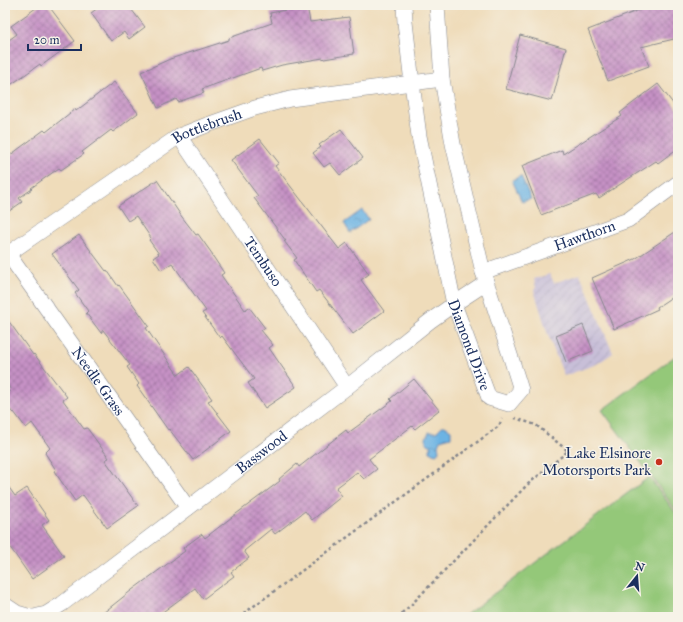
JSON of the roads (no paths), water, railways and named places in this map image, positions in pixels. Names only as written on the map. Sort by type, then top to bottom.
[{"type":"street","name":"Diamond Drive","points":[[404,5],[419,136],[454,304],[489,398],[509,404],[521,390],[484,277],[453,144],[442,79],[438,5]]},
{"type":"street","name":"Bottlebrush","points":[[6,255],[179,136],[255,108],[290,99],[442,79]]},
{"type":"street","name":"Tembuso","points":[[179,136],[347,387]]},
{"type":"street","name":"Hawthorn","points":[[484,277],[628,220],[678,183]]},
{"type":"street","name":"Needle Grass","points":[[6,255],[188,508]]},
{"type":"street","name":"Basswood","points":[[32,617],[46,614],[62,604],[347,387],[430,321],[454,304],[484,277]]},
{"type":"street","points":[[5,605],[17,613],[32,617]]},
{"type":"water","points":[[521,176],[531,199],[522,202],[512,180]]},
{"type":"water","points":[[362,210],[369,219],[350,233],[344,223]]},
{"type":"water","points":[[442,426],[445,426],[451,430],[451,437],[440,440],[438,445],[439,451],[436,454],[430,452],[430,448],[432,446],[426,443],[426,438],[429,432],[436,432]]},
{"type":"place","name":"Lake Elsinore Motorsports Park","points":[[659,462]]}]
